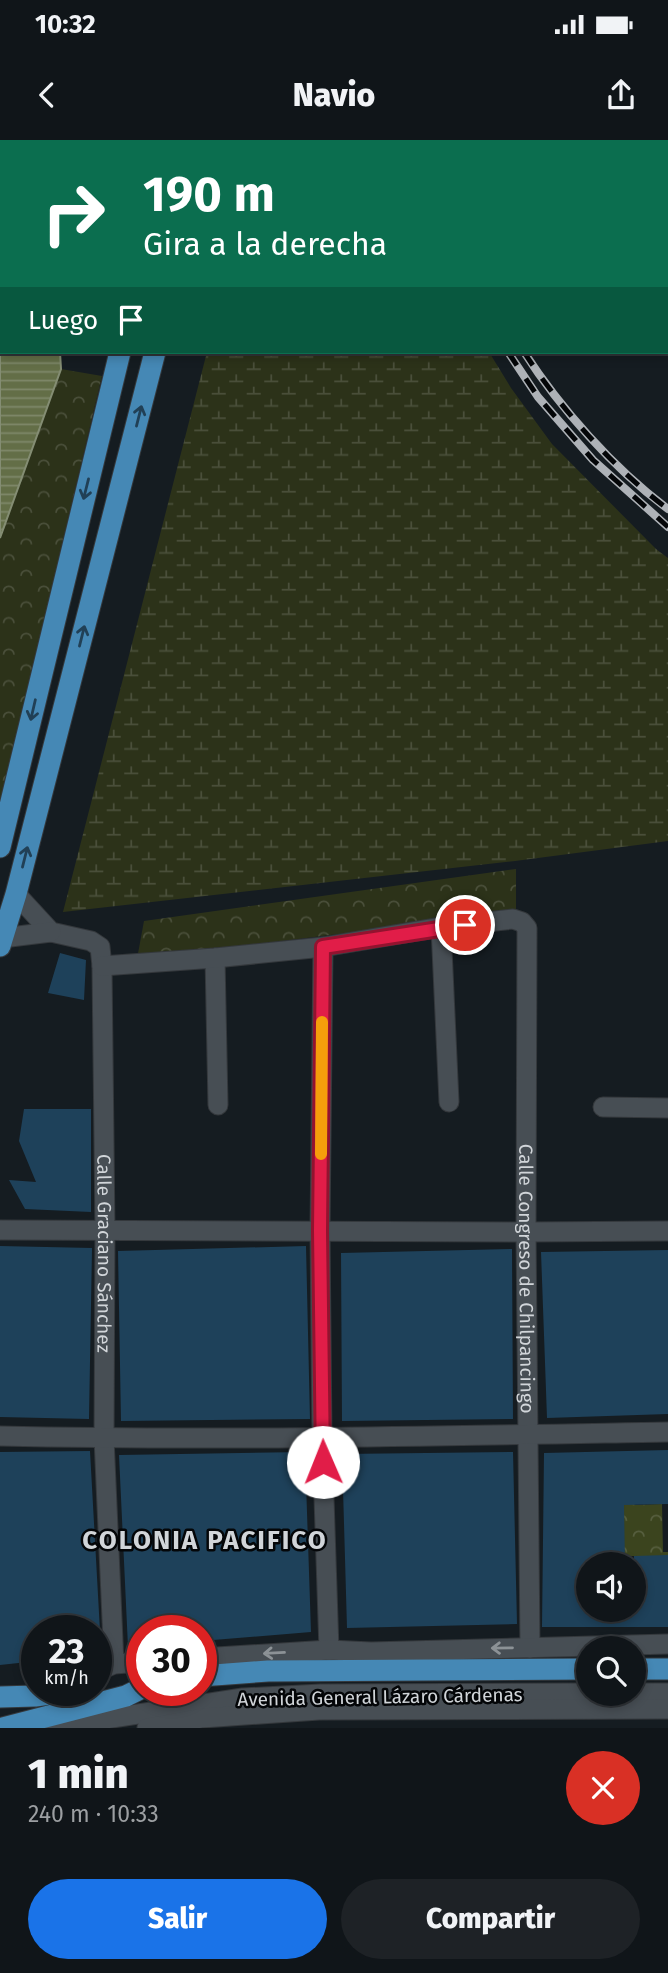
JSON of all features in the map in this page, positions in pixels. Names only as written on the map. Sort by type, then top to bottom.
[{"type":"main road","points":[[0,848],[120,354]]},
{"type":"main road","points":[[1,942],[16,894],[154,354]]},
{"type":"main road","name":"Avenida General Lázaro Cárdenas","points":[[217,1675],[268,1671],[576,1669]]},
{"type":"main road","points":[[646,1669],[668,1669]]},
{"type":"main road","points":[[0,1692],[21,1692]]},
{"type":"main road","points":[[0,1697],[21,1695]]},
{"type":"main road","points":[[3,1728],[126,1696]]},
{"type":"street","points":[[16,894],[51,932]]},
{"type":"street","name":"Calle Congreso de Chilpancingo","points":[[441,927],[513,919],[522,922],[527,928],[526,1232],[530,1648]]},
{"type":"street","points":[[102,967],[323,947],[441,927],[449,1102]]},
{"type":"street","points":[[1,942],[51,932]]},
{"type":"street","name":"Calle Graciano Sánchez","points":[[51,932],[91,941],[100,947],[102,967],[105,1615]]},
{"type":"street","points":[[323,947],[320,1231],[328,1650]]},
{"type":"street","points":[[215,958],[218,1105]]},
{"type":"street","points":[[603,1107],[668,1108]]},
{"type":"street","points":[[0,1230],[668,1231]]},
{"type":"street","points":[[0,1436],[322,1437],[668,1432]]},
{"type":"street","points":[[217,1657],[328,1650],[371,1652],[668,1644]]},
{"type":"street","points":[[646,1693],[668,1693]]},
{"type":"street","name":"Avenida General Lázaro Cárdenas","points":[[47,1728],[201,1717],[243,1698],[321,1695],[533,1710],[576,1697]]},
{"type":"street","points":[[533,1710],[668,1709]]},
{"type":"street","points":[[147,1728],[201,1717]]},
{"type":"green space","points":[[0,354],[60,354],[61,369],[102,376],[0,805]]},
{"type":"green space","points":[[206,354],[490,354],[511,388],[552,444],[668,558],[668,841],[63,912]]},
{"type":"green space","points":[[516,869],[516,912],[137,959],[144,921]]},
{"type":"green space","points":[[611,1498],[636,1505],[662,1504],[663,1552],[668,1552],[668,1572],[646,1572],[646,1552],[611,1552]]},
{"type":"shaded area","points":[[0,354],[60,354],[61,369],[0,538]]},
{"type":"building","points":[[60,953],[86,960],[84,1000],[48,993]]},
{"type":"building","points":[[24,1109],[91,1109],[91,1212],[25,1209],[9,1180],[36,1182],[19,1141]]},
{"type":"building","points":[[0,1246],[92,1248],[89,1419],[0,1417]]},
{"type":"building","points":[[306,1246],[310,1419],[121,1421],[118,1251]]},
{"type":"building","points":[[512,1249],[513,1419],[342,1421],[341,1253]]},
{"type":"building","points":[[668,1250],[668,1414],[547,1418],[541,1252]]},
{"type":"building","points":[[668,1450],[668,1504],[624,1505],[625,1552],[576,1552],[576,1622],[646,1622],[646,1556],[668,1555],[668,1627],[542,1627],[544,1453]]},
{"type":"building","points":[[90,1451],[99,1615],[21,1615],[21,1663],[0,1665],[0,1452]]},
{"type":"building","points":[[305,1452],[311,1632],[217,1640],[217,1615],[126,1615],[119,1455]]},
{"type":"building","points":[[513,1452],[517,1624],[347,1628],[342,1454]]},
{"type":"railway","points":[[509,354],[538,397],[593,460],[668,527]]},
{"type":"railway","points":[[525,354],[554,395],[608,457],[668,509]]},
{"type":"slow traffic","points":[[321,1154],[322,1022]]},
{"type":"district","name":"COLONIA PACIFICO","points":[[205,1540]]},
{"type":"route","points":[[323,1462],[320,1231],[323,947],[465,925]]}]
